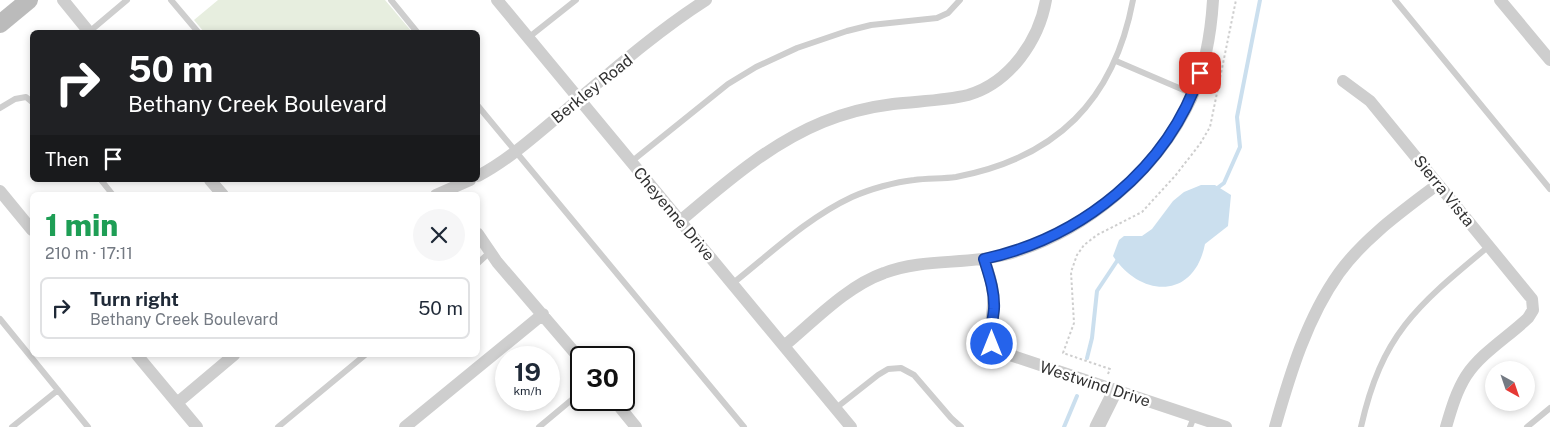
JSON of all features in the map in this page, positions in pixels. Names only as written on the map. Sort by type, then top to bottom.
[{"type":"main road","points":[[0,24],[29,0]]},
{"type":"street","points":[[62,0],[87,30]]},
{"type":"street","name":"Cheyenne Drive","points":[[497,0],[851,427]]},
{"type":"street","name":"Berkley Road","points":[[480,175],[515,152],[660,33],[706,0]]},
{"type":"street","points":[[680,221],[761,156],[822,123],[869,108],[952,98],[986,87],[1021,58],[1043,18],[1046,0]]},
{"type":"street","points":[[784,346],[845,296],[868,280],[885,272],[930,263],[984,259],[1020,250],[1083,220],[1121,191],[1160,147],[1182,116],[1193,94],[1208,47],[1214,0]]},
{"type":"street","points":[[1500,0],[1550,60]]},
{"type":"street","name":"Sierra Vista","points":[[1343,81],[1370,101],[1532,300],[1533,310],[1528,318],[1471,370],[1453,404],[1446,427]]},
{"type":"street","points":[[212,182],[220,192]]},
{"type":"street","points":[[1275,427],[1290,373],[1321,303],[1340,272],[1379,232],[1438,184]]},
{"type":"street","points":[[0,191],[30,228]]},
{"type":"street","points":[[480,237],[490,252],[570,347]]},
{"type":"street","name":"Westwind Drive","points":[[984,259],[993,291],[994,308],[990,337],[998,350],[1115,391],[1192,422],[1226,427]]},
{"type":"street","points":[[405,427],[543,314]]},
{"type":"street","points":[[138,357],[196,427]]},
{"type":"street","points":[[177,404],[232,357]]},
{"type":"street","points":[[1097,427],[1115,391]]},
{"type":"street","points":[[623,411],[636,427]]},
{"type":"lane","points":[[91,30],[127,0]]},
{"type":"lane","points":[[171,0],[196,30]]},
{"type":"lane","points":[[391,0],[415,30]]},
{"type":"lane","points":[[528,38],[576,0]]},
{"type":"lane","points":[[631,162],[728,84],[756,67],[797,48],[847,31],[871,25],[936,18],[948,13],[960,0]]},
{"type":"lane","points":[[732,284],[808,223],[853,197],[912,180],[953,177],[997,168],[1029,154],[1066,128],[1094,98],[1116,61],[1128,29],[1133,0]]},
{"type":"lane","points":[[1395,0],[1550,189]]},
{"type":"lane","points":[[1116,61],[1193,94]]},
{"type":"lane","points":[[0,108],[15,99],[26,97],[30,100]]},
{"type":"lane","points":[[480,108],[744,427]]},
{"type":"lane","points":[[103,182],[111,192]]},
{"type":"lane","points":[[1361,427],[1368,393],[1382,359],[1400,329],[1438,288],[1489,246]]},
{"type":"lane","points":[[480,260],[490,252]]},
{"type":"lane","points":[[0,319],[30,356]]},
{"type":"lane","points":[[31,357],[88,427]]},
{"type":"lane","points":[[278,427],[363,357]]},
{"type":"lane","points":[[836,408],[878,375],[888,370],[901,368],[914,375],[950,418],[961,427]]},
{"type":"lane","points":[[12,427],[58,390]]},
{"type":"lane","points":[[539,427],[570,401]]},
{"type":"lane","points":[[1527,427],[1550,408]]},
{"type":"path","points":[[1108,374],[1110,369],[1063,353],[1074,323],[1071,272],[1077,255],[1084,246],[1097,235],[1142,212],[1200,144],[1210,127],[1218,98],[1236,0]]},
{"type":"green space","points":[[218,0],[385,0],[410,30],[202,30],[194,20]]},
{"type":"water","points":[[1201,185],[1215,185],[1231,195],[1228,226],[1205,244],[1199,262],[1190,275],[1178,283],[1165,287],[1138,280],[1125,270],[1113,256],[1119,240],[1124,236],[1142,236],[1152,229],[1173,201],[1184,192]]},
{"type":"waterway","points":[[1216,189],[1224,183],[1240,147],[1237,117],[1260,0]]},
{"type":"waterway","points":[[1087,358],[1092,338],[1097,291],[1119,258]]},
{"type":"waterway","points":[[1064,427],[1077,396]]},
{"type":"route","points":[[992,344],[990,337],[994,308],[993,291],[984,259],[1020,250],[1063,231],[1083,220],[1121,191],[1147,164],[1182,116],[1192,97],[1200,73]]}]
